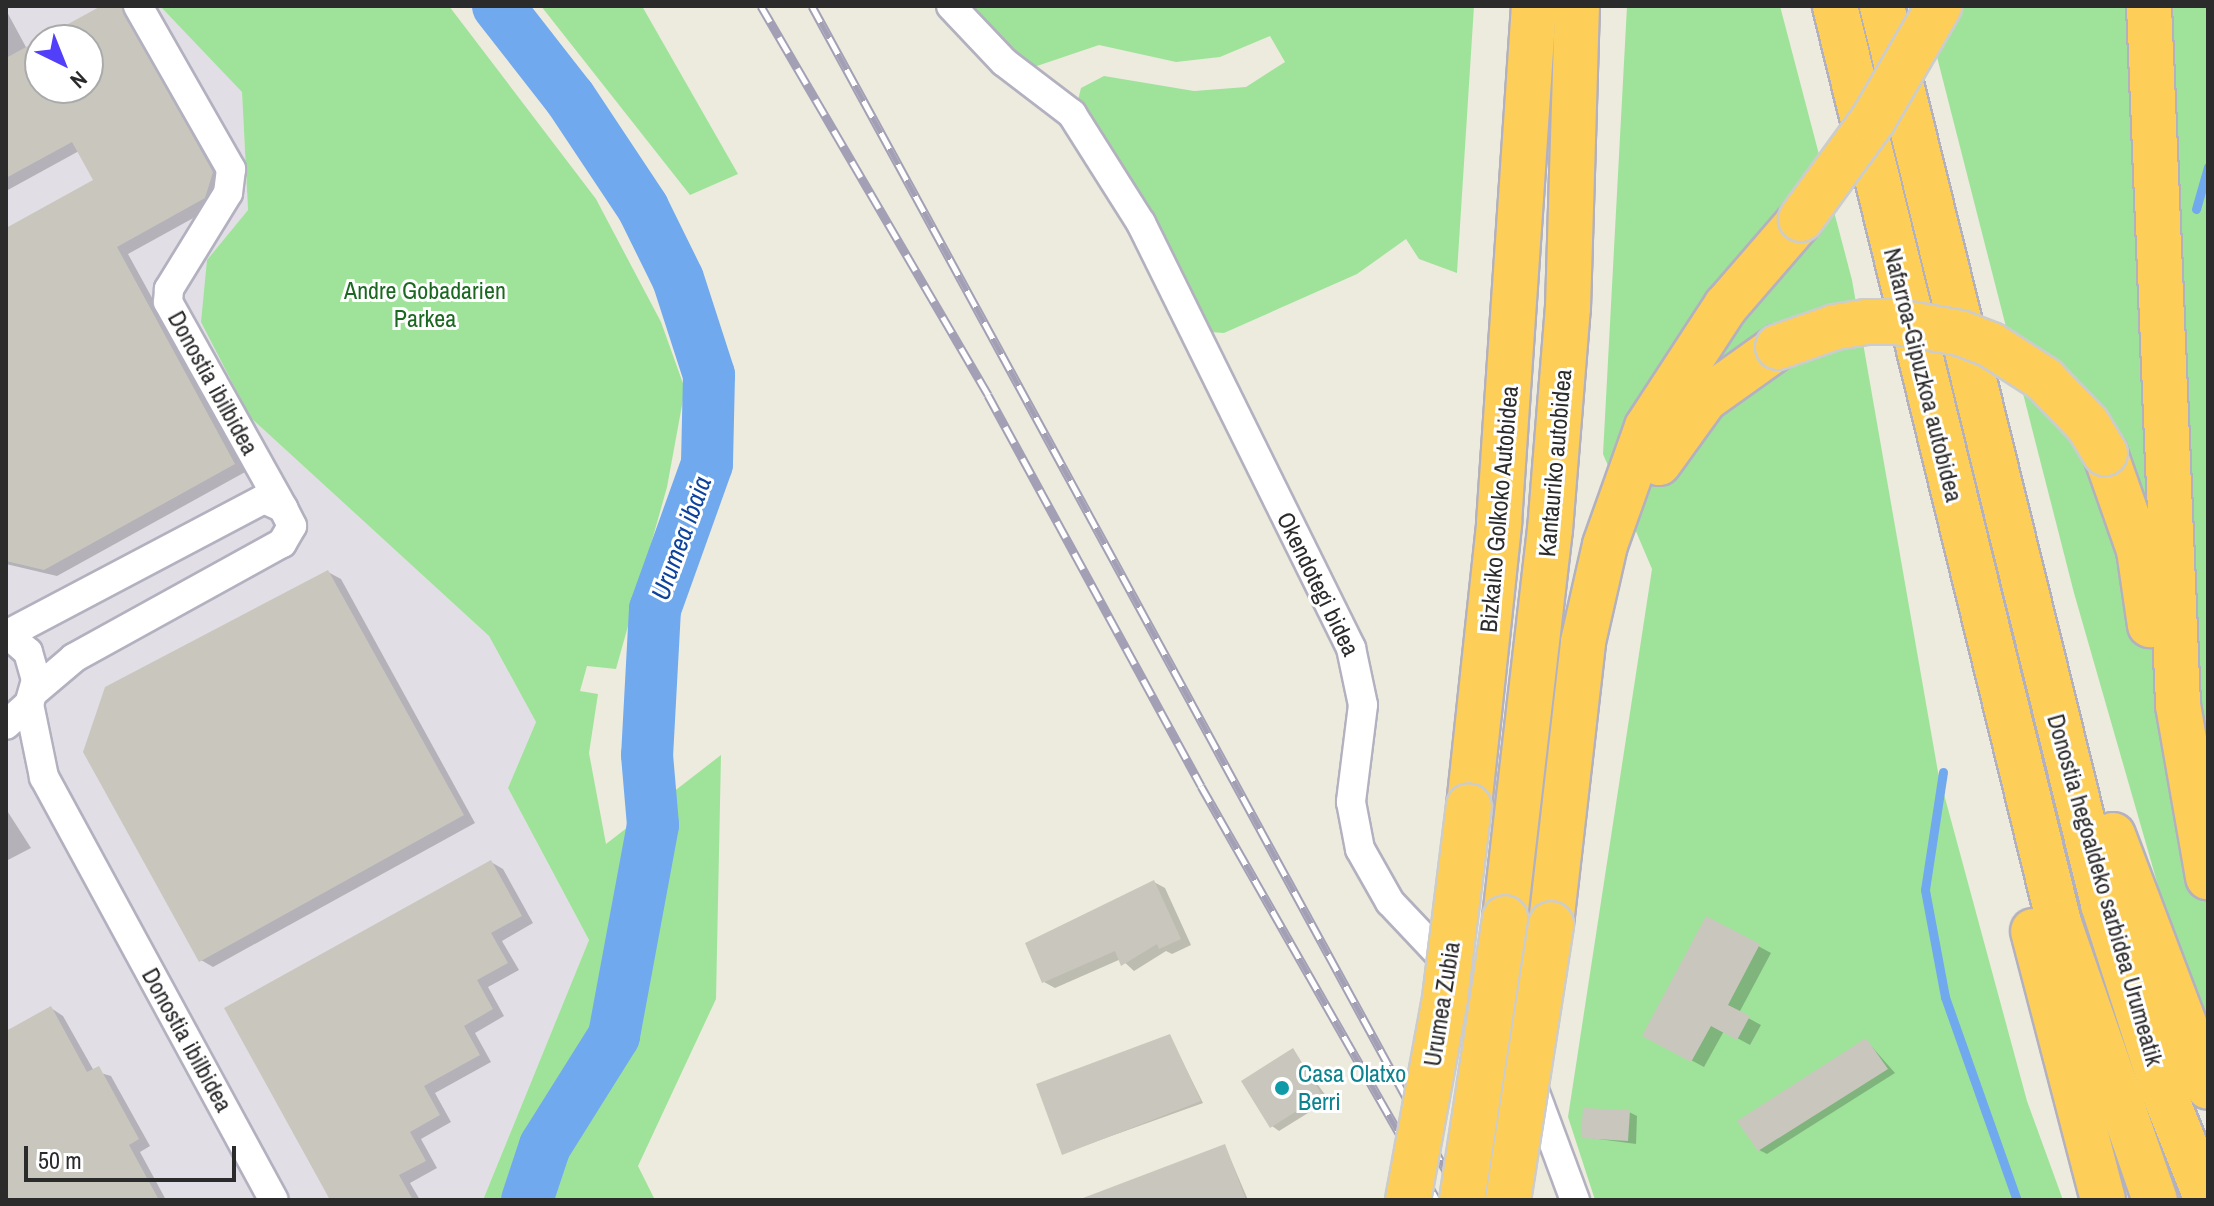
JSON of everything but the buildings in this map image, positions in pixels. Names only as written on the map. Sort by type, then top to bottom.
[{"type":"highway","points":[[1511,6],[1522,211]]},
{"type":"highway","points":[[1522,211],[1534,6]]},
{"type":"highway","name":"Kantauriko autobidea","points":[[1505,918],[1550,530],[1568,308],[1577,6]]},
{"type":"highway","name":"Nafarroa-Gipuzkoa autobidea","points":[[1835,6],[2012,743]]},
{"type":"highway","name":"Nafarroa-Gipuzkoa autobidea","points":[[1882,6],[2042,669]]},
{"type":"highway","points":[[1508,1200],[1551,924],[1583,642],[1605,545],[1647,427],[1726,306],[1801,219],[1873,120],[1939,6]]},
{"type":"highway","points":[[2149,6],[2178,705],[2208,877]]},
{"type":"highway","name":"Bizkaiko Golkoko Autobidea","points":[[1469,806],[1499,523],[1522,211]]},
{"type":"highway","points":[[1564,823],[1613,578],[1642,499],[1670,446],[1705,399],[1778,347],[1835,327],[1865,322],[1897,322],[1960,333],[2019,360],[2044,379],[2088,425],[2105,453],[2139,550],[2156,666],[2178,705]]},
{"type":"highway","points":[[2042,669],[2072,714],[2129,883],[2208,1087]]},
{"type":"highway","name":"Donostia hegoaldeko sarbidea Urumeatik","points":[[2042,669],[2103,904],[2161,1085],[2207,1200]]},
{"type":"highway","points":[[2012,743],[2007,797],[2027,899],[2103,1200]]},
{"type":"highway","name":"Donostia hegoaldeko sarbidea Urumeatik","points":[[2012,743],[2059,923],[2155,1200]]},
{"type":"highway","name":"Urumea Zubia","points":[[1408,1200],[1445,998],[1469,806]]},
{"type":"highway","name":"Urumea Zubia","points":[[1462,1200],[1505,918]]},
{"type":"street","name":"Donostia ibilbidea","points":[[138,6],[231,169],[228,193],[169,289],[168,302],[283,508]]},
{"type":"street","name":"Okendotegi bidea","points":[[951,6],[1004,62],[1072,114],[1141,223],[1351,648],[1363,705],[1351,802],[1360,849],[1390,902],[1476,993],[1521,1055],[1575,1200]]},
{"type":"street","points":[[6,725],[74,658],[282,543],[292,526],[283,508],[264,499],[7,634]]},
{"type":"street","name":"Donostia ibilbidea","points":[[7,634],[28,652],[44,777],[274,1200]]},
{"type":"shaded area","points":[[6,6],[160,6],[242,91],[248,210],[207,260],[250,417],[489,636],[536,722],[508,788],[589,940],[483,1200],[6,1200]]},
{"type":"green space","name":"Andre Gobadarien Parkea","points":[[160,6],[449,6],[596,199],[661,322],[685,389],[667,487],[616,669],[587,666],[580,691],[598,694],[589,753],[606,844],[721,755],[716,999],[638,1166],[655,1200],[483,1200],[589,940],[508,788],[536,722],[489,636],[250,417],[201,322],[207,260],[248,210],[242,92]]},
{"type":"green space","points":[[541,6],[642,6],[738,174],[690,195]]},
{"type":"green space","points":[[973,6],[1474,6],[1457,273],[1419,259],[1406,239],[1357,274],[1224,333],[1210,332],[1078,100],[1081,88],[1104,76],[1194,91],[1246,87],[1285,62],[1270,36],[1220,57],[1176,62],[1099,45],[1034,67],[1013,53]]},
{"type":"green space","points":[[1627,6],[1780,6],[1852,280],[1938,772],[2027,1101],[2063,1200],[1595,1200],[1568,1117],[1652,569],[1603,454]]},
{"type":"green space","points":[[1924,6],[2208,6],[2208,1030],[2163,903],[2074,593]]},
{"type":"waterway","name":"Urumea ibaia","points":[[498,6],[570,98],[643,208],[678,279],[709,375],[707,464],[655,609],[647,755],[653,825],[614,1036],[545,1146],[527,1200]]},
{"type":"waterway","points":[[2196,209],[2208,167]]},
{"type":"waterway","points":[[1943,772],[1925,890],[1945,997],[2017,1200]]},
{"type":"railway","points":[[761,6],[988,395],[1201,786],[1437,1200]]},
{"type":"railway","points":[[812,6],[1462,1200]]},
{"type":"place","name":"Casa Olatxo Berri","points":[[1282,1088]]}]
